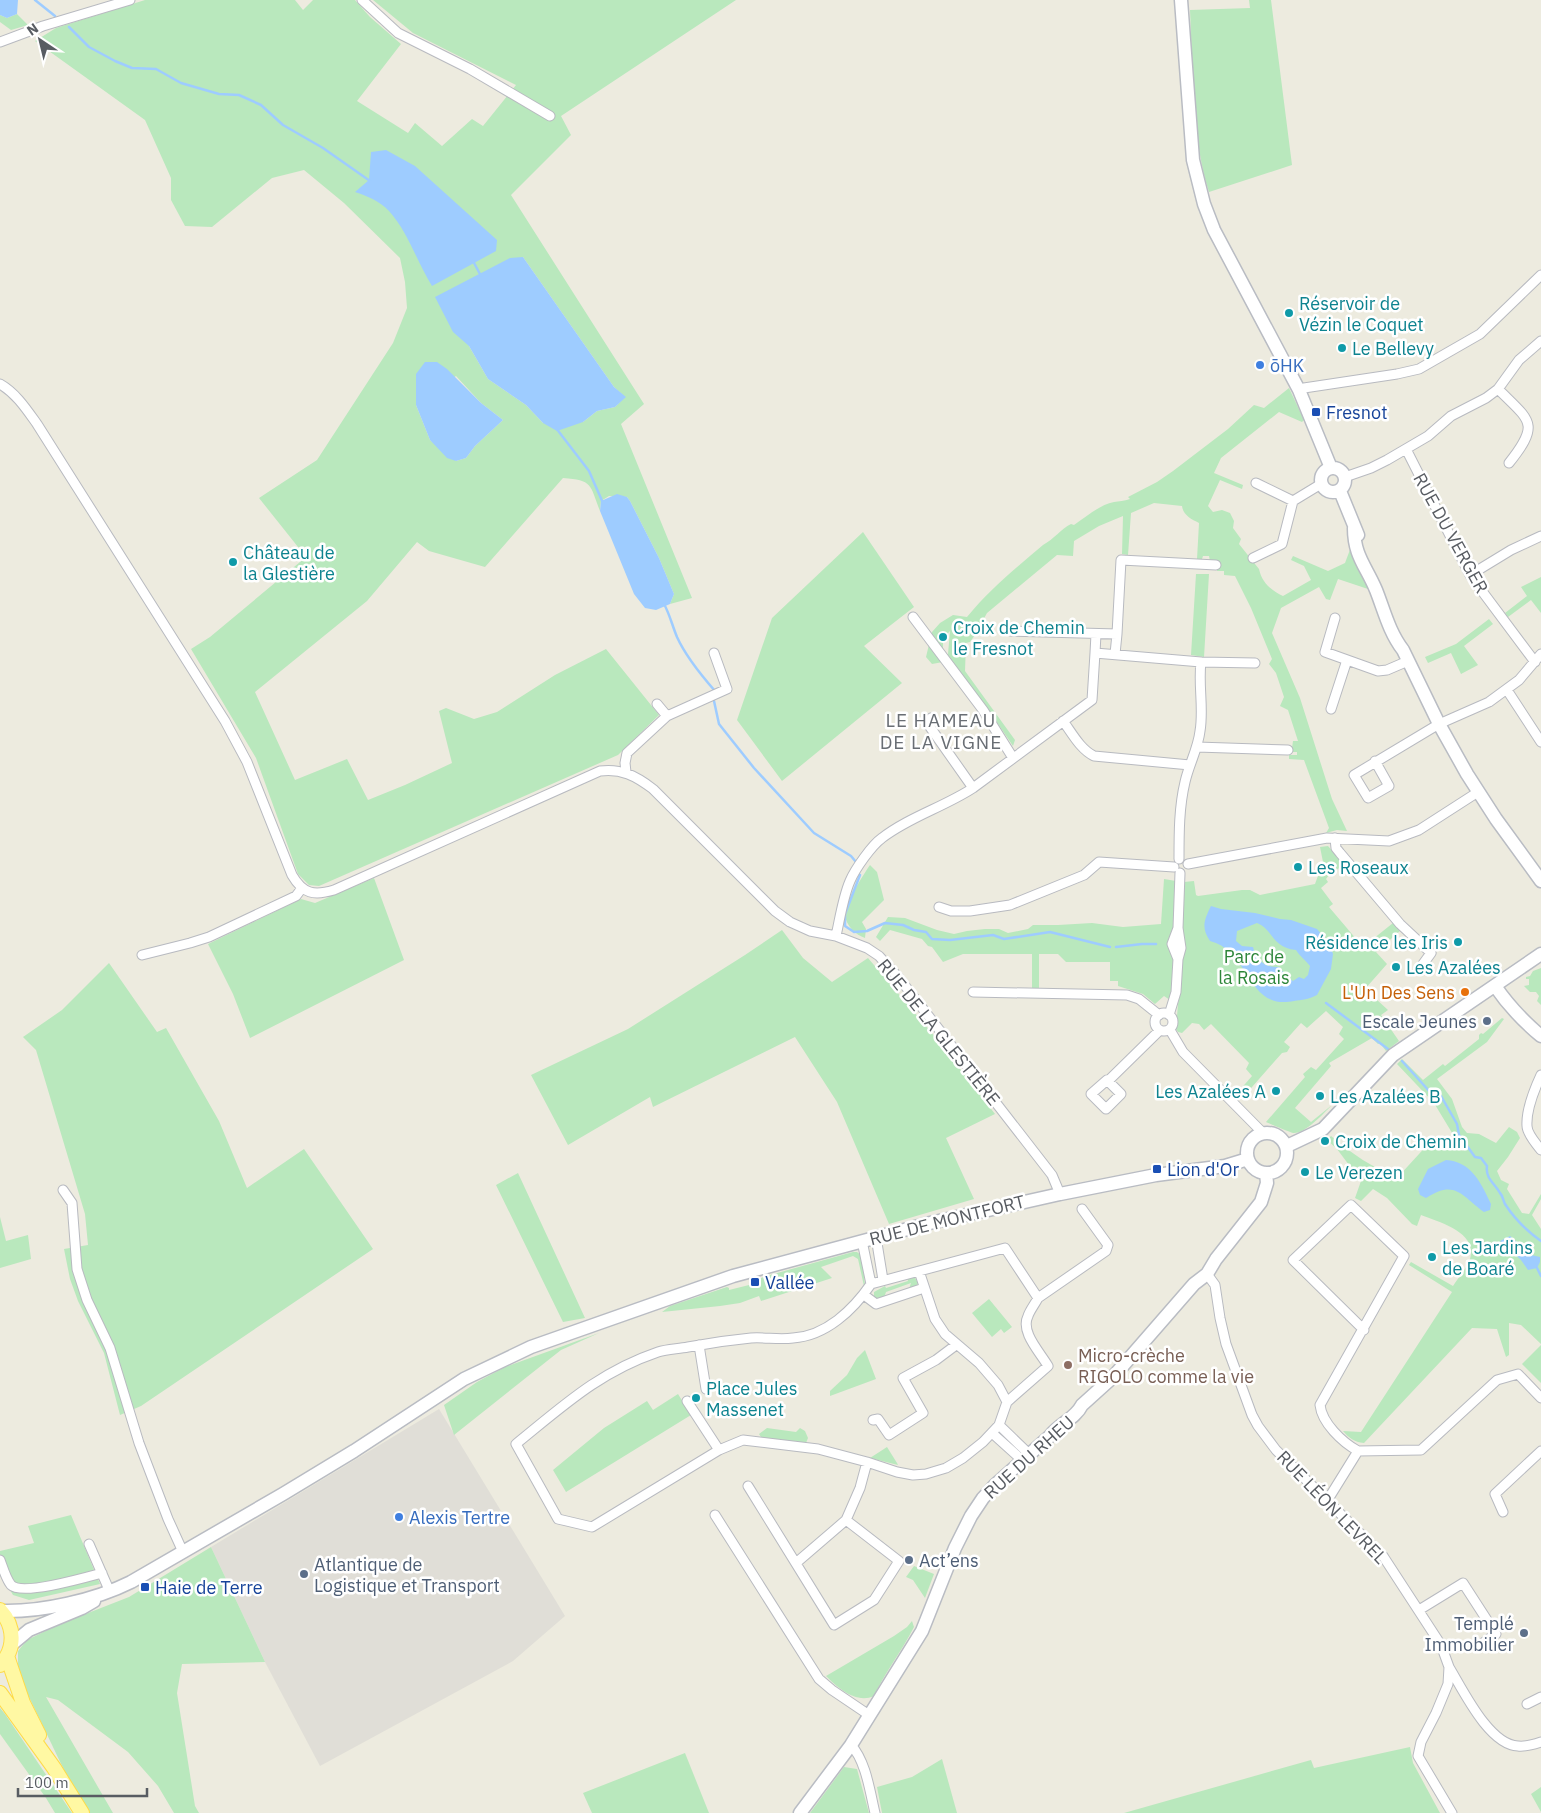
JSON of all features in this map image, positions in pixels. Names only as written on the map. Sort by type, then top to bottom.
[{"type":"main road","points":[[1181,0],[1193,160],[1204,204],[1214,230],[1299,390],[1331,468]]},
{"type":"main road","points":[[1331,468],[1340,470],[1345,477],[1344,486],[1340,491],[1327,491],[1321,484],[1323,473],[1331,468]]},
{"type":"main road","points":[[1340,491],[1354,528],[1354,542],[1364,568],[1371,578],[1382,609],[1439,724],[1478,792],[1541,881]]},
{"type":"main road","points":[[1518,970],[1525,960],[1541,946]]},
{"type":"main road","points":[[1287,1146],[1322,1129],[1389,1058],[1541,954]]},
{"type":"main road","points":[[1495,986],[1506,1002],[1541,1036]]},
{"type":"main road","points":[[1262,1132],[1276,1134],[1287,1146],[1288,1154],[1285,1162],[1281,1168],[1274,1172],[1258,1171],[1248,1159],[1247,1151],[1249,1144],[1254,1137],[1262,1132]]},
{"type":"main road","name":"RUE DE MONTFORT","points":[[109,1593],[183,1552],[338,1460],[464,1379],[531,1347],[733,1276],[962,1214],[1156,1175],[1225,1166],[1248,1159]]},
{"type":"main road","name":"RUE DU RHEU","points":[[800,1813],[850,1745],[922,1631],[955,1548],[971,1516],[988,1492],[1066,1420],[1073,1417],[1086,1401],[1097,1393],[1178,1302],[1207,1274],[1216,1259],[1261,1202],[1267,1183],[1266,1173]]},
{"type":"main road","points":[[54,1768],[23,1703],[6,1655],[10,1624],[1,1611],[50,1606],[109,1593]]},
{"type":"main road","points":[[6,1655],[29,1630],[82,1608],[109,1593]]},
{"type":"main road","points":[[0,1693],[54,1768],[82,1813]]},
{"type":"street","points":[[0,42],[43,26],[130,0]]},
{"type":"street","points":[[362,0],[398,33],[470,69],[550,116]]},
{"type":"street","points":[[1299,390],[1419,369],[1480,334],[1541,275]]},
{"type":"street","points":[[1345,477],[1371,468],[1406,449],[1428,436],[1451,416],[1486,398],[1498,389],[1519,360],[1541,341]]},
{"type":"street","points":[[0,384],[6,387],[24,405],[37,424],[225,721],[247,762],[292,875],[302,888],[309,892],[321,894],[334,890],[600,772],[611,770],[626,772],[627,753],[667,716],[726,689],[714,653]]},
{"type":"street","points":[[1498,389],[1524,415],[1529,425],[1528,433],[1520,449],[1509,463]]},
{"type":"street","name":"RUE DU VERGER","points":[[1406,449],[1470,575],[1535,662]]},
{"type":"street","points":[[1256,483],[1293,501]]},
{"type":"street","points":[[1253,558],[1282,544],[1293,501],[1321,484]]},
{"type":"street","points":[[1470,575],[1511,550],[1541,536]]},
{"type":"street","points":[[1115,654],[1121,560],[1216,565]]},
{"type":"street","points":[[913,616],[983,710],[1013,758]]},
{"type":"street","points":[[1335,618],[1325,652],[1378,671],[1387,670],[1406,655]]},
{"type":"street","points":[[1010,631],[1117,634]]},
{"type":"street","points":[[836,936],[850,881],[861,863],[881,838],[973,788],[1092,700],[1096,634]]},
{"type":"street","points":[[1095,653],[1201,662],[1255,663]]},
{"type":"street","points":[[1375,762],[1439,724],[1476,709],[1507,690],[1519,680],[1541,654]]},
{"type":"street","points":[[1330,709],[1347,660]]},
{"type":"street","points":[[1169,1015],[1176,992],[1181,944],[1178,928],[1177,870],[1175,861],[1179,858],[1182,796],[1197,747],[1202,717],[1201,662]]},
{"type":"street","points":[[1507,690],[1541,742]]},
{"type":"street","points":[[657,704],[667,716]]},
{"type":"street","points":[[931,718],[930,727],[973,788]]},
{"type":"street","points":[[1063,721],[1082,748],[1094,756],[1190,765]]},
{"type":"street","points":[[1197,747],[1288,750]]},
{"type":"street","name":"RUE DE LA GLESTIÈRE","points":[[626,772],[637,777],[653,789],[775,911],[790,922],[810,931],[836,936],[869,949],[879,956],[899,978],[1052,1175],[1060,1194]]},
{"type":"street","points":[[1188,864],[1335,838],[1389,841],[1402,838],[1435,822],[1478,792]]},
{"type":"street","points":[[1335,838],[1336,848],[1340,853],[1400,924],[1431,953],[1423,964]]},
{"type":"street","points":[[1179,858],[1186,860],[1188,864]]},
{"type":"street","points":[[939,907],[951,911],[970,911],[1010,905],[1084,875],[1100,862],[1177,870],[1186,870],[1188,864]]},
{"type":"street","points":[[142,955],[209,937],[296,896],[302,888]]},
{"type":"street","points":[[973,992],[1126,995],[1139,999],[1159,1015]]},
{"type":"street","points":[[1159,1015],[1164,1013],[1169,1015],[1173,1022],[1170,1030]]},
{"type":"street","points":[[1159,1015],[1156,1023],[1160,1030]]},
{"type":"street","points":[[1108,1081],[1160,1030],[1170,1030]]},
{"type":"street","points":[[1170,1030],[1183,1052],[1262,1132]]},
{"type":"street","points":[[1541,1075],[1534,1089],[1527,1127],[1541,1150]]},
{"type":"street","points":[[63,1190],[72,1203],[77,1268],[87,1300],[110,1348],[139,1443],[168,1519],[183,1552]]},
{"type":"street","points":[[1364,1330],[1293,1260],[1351,1204],[1404,1256],[1364,1330],[1320,1405],[1321,1414],[1350,1447],[1358,1451],[1421,1450],[1497,1380],[1518,1374],[1541,1398]]},
{"type":"street","points":[[1038,1298],[1005,1248],[883,1280],[871,1284],[864,1295],[832,1326],[806,1336],[794,1338],[751,1338],[699,1345],[660,1351],[638,1359],[603,1376],[585,1388],[516,1444],[558,1519],[592,1527],[719,1450],[743,1440],[818,1449],[913,1475],[926,1474],[946,1468],[963,1458],[992,1433],[999,1424],[1006,1402],[1048,1366],[1030,1337],[1026,1327],[1027,1317],[1038,1298],[1106,1251],[1108,1245],[1082,1209]]},
{"type":"street","points":[[876,1237],[883,1280]]},
{"type":"street","points":[[862,1241],[871,1284]]},
{"type":"street","points":[[919,1272],[935,1319],[945,1334],[979,1363],[998,1385],[1006,1402]]},
{"type":"street","name":"RUE LÉON LEVREL","points":[[1207,1274],[1215,1285],[1226,1344],[1252,1415],[1276,1450],[1383,1556],[1441,1645],[1449,1667],[1478,1715],[1504,1742],[1518,1746],[1541,1742]]},
{"type":"street","points":[[864,1295],[876,1304],[924,1288]]},
{"type":"street","points":[[872,1420],[878,1419],[890,1435],[924,1413],[903,1378],[936,1360],[956,1344]]},
{"type":"street","points":[[699,1345],[706,1389]]},
{"type":"street","points":[[687,1401],[719,1450]]},
{"type":"street","points":[[999,1424],[1025,1457]]},
{"type":"street","points":[[992,1433],[1025,1457]]},
{"type":"street","points":[[1327,1502],[1358,1451]]},
{"type":"street","points":[[1503,1512],[1495,1494],[1541,1451]]},
{"type":"street","points":[[796,1563],[846,1520],[860,1488],[867,1462]]},
{"type":"street","points":[[748,1486],[834,1625],[874,1600],[899,1561],[846,1520]]},
{"type":"street","points":[[715,1515],[819,1679],[869,1715]]},
{"type":"street","points":[[89,1544],[109,1593]]},
{"type":"street","points":[[0,1560],[11,1585],[18,1589],[65,1584],[102,1573]]},
{"type":"street","points":[[1419,1610],[1463,1583],[1496,1634],[1480,1645]]},
{"type":"street","points":[[1449,1667],[1448,1684],[1421,1742],[1418,1756],[1452,1813]]},
{"type":"street","points":[[1527,1704],[1541,1697]]},
{"type":"street","points":[[850,1745],[863,1767],[875,1813]]},
{"type":"shaded area","points":[[439,1409],[565,1616],[513,1661],[320,1766],[265,1662],[211,1547]]},
{"type":"green space","points":[[145,0],[295,0],[303,10],[313,0],[355,0],[370,17],[401,44],[357,101],[408,133],[415,123],[442,146],[472,119],[483,126],[516,85],[413,33],[373,0],[736,0],[561,116],[571,135],[511,195],[644,404],[621,424],[692,598],[670,604],[674,594],[659,558],[627,497],[609,496],[601,501],[600,511],[592,490],[585,482],[563,478],[485,567],[429,551],[417,542],[367,601],[255,692],[295,780],[347,759],[368,800],[452,763],[439,711],[446,708],[474,719],[497,712],[555,675],[606,649],[659,715],[618,755],[319,886],[309,885],[298,874],[256,758],[191,649],[210,637],[306,557],[259,498],[317,460],[393,343],[407,308],[405,282],[400,258],[344,203],[304,170],[272,178],[212,227],[185,226],[171,200],[171,178],[145,120],[35,41],[56,28]],"holes":[[[523,257],[614,387],[625,397],[615,407],[597,411],[583,422],[543,423],[526,405],[488,379],[469,346]],[[456,376],[481,403],[503,420],[475,446],[466,458],[456,461],[430,440],[416,405]]]},
{"type":"green space","points":[[1249,0],[1271,0],[1292,165],[1209,192],[1203,170],[1196,125],[1190,10],[1250,8]]},
{"type":"green space","points":[[17,14],[28,25],[11,30],[0,22],[0,15],[7,18]]},
{"type":"green space","points":[[1289,388],[1304,420],[1302,422],[1279,412],[1221,458],[1214,473],[1243,485],[1242,489],[1220,480],[1208,506],[1213,512],[1222,510],[1230,513],[1234,521],[1233,528],[1241,539],[1239,544],[1259,569],[1265,582],[1271,589],[1283,596],[1311,580],[1304,566],[1291,560],[1293,556],[1328,571],[1345,563],[1351,547],[1372,586],[1368,589],[1338,579],[1330,600],[1326,599],[1319,587],[1281,608],[1272,633],[1300,698],[1332,799],[1347,831],[1337,830],[1326,833],[1329,828],[1304,760],[1289,759],[1289,755],[1297,755],[1297,752],[1289,752],[1289,749],[1292,748],[1293,741],[1298,741],[1288,710],[1280,706],[1284,697],[1276,673],[1269,664],[1272,659],[1251,608],[1235,576],[1224,575],[1224,571],[1217,571],[1218,564],[1210,561],[1209,556],[1197,559],[1199,523],[1186,514],[1182,506],[1154,503],[1131,513],[1128,555],[1122,554],[1123,516],[1099,526],[1074,541],[1073,556],[1057,555],[987,613],[975,635],[970,642],[966,643],[965,671],[1015,740],[1013,746],[992,715],[949,662],[950,631],[943,639],[943,662],[932,664],[926,657],[932,632],[940,623],[953,615],[967,617],[1004,579],[1067,526],[1074,525],[1103,506],[1130,499],[1128,497],[1157,482],[1173,471],[1228,429],[1254,405],[1264,408]]},
{"type":"green space","points":[[863,532],[914,607],[864,646],[902,683],[782,781],[737,720],[772,618]]},
{"type":"green space","points":[[1196,574],[1209,574],[1204,657],[1191,655]]},
{"type":"green space","points":[[1541,577],[1541,613],[1531,600],[1508,617],[1505,613],[1527,596],[1521,587]]},
{"type":"green space","points":[[1489,619],[1493,624],[1464,646],[1478,665],[1461,674],[1451,653],[1428,663],[1425,657],[1456,644]]},
{"type":"green space","name":"Parc de la Rosais","points":[[1328,846],[1343,863],[1338,869],[1329,872],[1326,879],[1328,882],[1321,888],[1333,904],[1329,907],[1363,947],[1393,923],[1400,931],[1376,952],[1387,964],[1365,989],[1371,997],[1388,1010],[1381,1015],[1399,1041],[1386,1051],[1380,1043],[1378,1044],[1372,1038],[1329,1063],[1331,1066],[1295,1108],[1311,1122],[1332,1105],[1308,1127],[1293,1133],[1266,1122],[1305,1077],[1303,1074],[1311,1067],[1316,1070],[1344,1039],[1339,1034],[1343,1027],[1326,1011],[1307,1028],[1301,1023],[1284,1042],[1290,1047],[1287,1052],[1282,1053],[1245,1095],[1245,1100],[1238,1092],[1252,1076],[1246,1069],[1249,1063],[1211,1024],[1204,1030],[1199,1024],[1192,1023],[1182,1033],[1176,1029],[1181,988],[1184,882],[1194,881],[1196,895],[1198,896],[1242,890],[1250,890],[1260,895],[1315,884],[1323,862],[1320,847]]},
{"type":"green space","points":[[870,865],[877,872],[884,900],[862,922],[866,929],[865,938],[858,935],[852,929],[847,923],[845,915],[851,897]]},
{"type":"green space","points":[[374,878],[404,960],[250,1038],[233,994],[208,944],[301,899],[315,903]]},
{"type":"green space","points":[[1164,879],[1176,881],[1173,967],[1170,1000],[1164,996],[1155,1004],[1143,994],[1118,986],[1118,981],[1110,981],[1110,962],[1066,962],[1058,954],[1039,954],[1039,988],[1032,988],[1032,954],[963,954],[943,962],[932,947],[928,946],[922,939],[890,930],[880,941],[876,937],[888,917],[905,918],[954,934],[985,929],[999,929],[1008,933],[1028,929],[1033,925],[1092,923],[1123,927],[1161,924]]},
{"type":"green space","points":[[782,930],[803,958],[832,982],[868,958],[936,1038],[995,1114],[946,1138],[974,1199],[889,1224],[837,1102],[795,1037],[653,1107],[650,1097],[568,1145],[531,1075],[628,1029]]},
{"type":"green space","points":[[109,963],[157,1032],[166,1028],[219,1121],[247,1188],[304,1149],[373,1249],[141,1406],[120,1415],[104,1353],[78,1301],[70,1279],[64,1249],[88,1245],[85,1214],[36,1050],[23,1037],[62,1010]]},
{"type":"green space","points":[[1541,968],[1541,1005],[1537,1001],[1539,996],[1536,992],[1530,992],[1524,986],[1529,985],[1529,979],[1526,979],[1526,977],[1530,976],[1533,971]]},
{"type":"green space","points":[[1502,1018],[1504,1019],[1487,1042],[1437,1079],[1452,1099],[1462,1127],[1467,1133],[1479,1134],[1496,1143],[1509,1127],[1517,1132],[1520,1138],[1497,1171],[1501,1180],[1509,1184],[1507,1189],[1522,1213],[1529,1214],[1541,1194],[1541,1199],[1532,1215],[1541,1229],[1541,1344],[1521,1325],[1509,1323],[1509,1355],[1506,1357],[1497,1329],[1472,1328],[1364,1443],[1357,1442],[1343,1431],[1361,1432],[1452,1292],[1409,1265],[1411,1262],[1453,1286],[1469,1262],[1471,1250],[1463,1235],[1447,1225],[1421,1215],[1417,1226],[1412,1224],[1387,1198],[1373,1189],[1361,1201],[1355,1198],[1361,1181],[1337,1149],[1327,1140],[1331,1136],[1362,1160],[1397,1178],[1430,1142],[1463,1151],[1434,1103],[1397,1064],[1402,1059],[1423,1080],[1443,1064],[1445,1066],[1479,1039],[1481,1033],[1483,1034]]},
{"type":"green space","points":[[518,1173],[585,1318],[563,1322],[496,1185]]},
{"type":"green space","points":[[0,1217],[6,1241],[28,1235],[31,1259],[0,1268]]},
{"type":"green space","points":[[857,1252],[862,1256],[864,1286],[858,1259],[853,1256],[821,1267],[832,1278],[761,1301],[759,1296],[740,1303],[662,1312],[670,1306],[727,1287],[729,1290],[757,1283],[758,1279],[770,1275]]},
{"type":"green space","points":[[914,1276],[918,1283],[916,1287],[909,1289],[911,1283],[886,1292],[884,1298],[877,1300],[874,1297],[874,1292],[885,1286],[886,1288],[908,1281],[907,1278]]},
{"type":"green space","points":[[989,1299],[1012,1327],[1004,1333],[1001,1329],[992,1337],[972,1313]]},
{"type":"green space","points":[[599,1333],[561,1350],[454,1435],[444,1405],[477,1382],[505,1367]]},
{"type":"green space","points":[[1541,1345],[1541,1383],[1522,1364]]},
{"type":"green space","points":[[865,1350],[876,1379],[830,1396],[830,1391],[847,1375],[857,1358]]},
{"type":"green space","points":[[678,1394],[691,1415],[566,1492],[553,1470],[604,1428],[647,1401],[653,1410]]},
{"type":"green space","points":[[767,1428],[796,1432],[800,1428],[805,1431],[808,1438],[806,1443],[802,1445],[761,1437],[759,1434]]},
{"type":"green space","points":[[887,1447],[897,1463],[898,1465],[870,1458]]},
{"type":"green space","points":[[71,1515],[100,1584],[29,1600],[13,1595],[0,1573],[0,1551],[34,1543],[28,1526]]},
{"type":"green space","points":[[211,1547],[265,1662],[182,1664],[177,1693],[195,1806],[199,1813],[174,1813],[158,1786],[128,1752],[58,1700],[46,1697],[113,1813],[90,1813],[64,1770],[18,1674],[18,1651],[27,1640],[60,1624],[129,1597]]},
{"type":"green space","points":[[914,1566],[934,1574],[925,1598],[913,1580],[906,1577]]},
{"type":"green space","points":[[912,1621],[914,1627],[874,1696],[861,1698],[848,1694],[826,1676],[894,1636]]},
{"type":"green space","points":[[0,1708],[72,1813],[55,1813],[0,1734]]},
{"type":"green space","points":[[1410,1747],[1413,1763],[1440,1813],[1124,1813],[1311,1760],[1314,1768]]},
{"type":"green space","points":[[685,1753],[709,1813],[592,1813],[583,1793]]},
{"type":"green space","points":[[942,1759],[957,1813],[882,1813],[877,1787],[912,1777]]},
{"type":"green space","points":[[844,1767],[857,1769],[869,1813],[810,1813]]},
{"type":"green space","points":[[1541,1787],[1541,1812],[1531,1794]]},
{"type":"water","points":[[0,0],[18,0],[17,14],[7,18],[0,15]]},
{"type":"water","points":[[386,150],[415,166],[497,240],[496,251],[432,286],[396,219],[385,207],[369,197],[355,192],[369,180],[371,152]]},
{"type":"water","points":[[523,257],[614,387],[626,397],[615,407],[597,411],[583,422],[557,431],[543,423],[526,405],[488,379],[469,346],[453,332],[435,297],[510,258]]},
{"type":"water","points":[[425,362],[437,362],[447,369],[481,403],[503,420],[475,446],[466,458],[456,461],[447,458],[430,440],[416,405],[416,374]]},
{"type":"water","points":[[617,494],[627,497],[630,501],[659,558],[674,594],[670,604],[656,610],[645,608],[634,594],[600,511],[601,501]]},
{"type":"water","points":[[1211,906],[1291,920],[1317,929],[1329,943],[1333,954],[1331,969],[1317,995],[1303,1000],[1278,1002],[1266,997],[1257,989],[1234,956],[1223,947],[1210,941],[1205,932],[1205,920]],"holes":[[[1257,923],[1277,942],[1296,950],[1310,966],[1308,975],[1304,979],[1299,977],[1293,981],[1279,967],[1265,965],[1256,956],[1253,947],[1242,946],[1236,941],[1237,931]]]},
{"type":"water","points":[[1446,1160],[1463,1165],[1469,1169],[1479,1181],[1491,1204],[1490,1210],[1484,1212],[1463,1195],[1451,1190],[1436,1192],[1426,1198],[1420,1195],[1418,1189],[1428,1169]]},
{"type":"water","points":[[1510,1236],[1520,1245],[1523,1253],[1540,1257],[1537,1268],[1528,1270],[1521,1260],[1500,1241]]},
{"type":"waterway","points":[[35,0],[55,16]]},
{"type":"waterway","points":[[69,27],[89,47],[132,68],[156,69],[181,83],[219,94],[239,95],[261,105],[283,125],[323,148],[370,181]]},
{"type":"waterway","points":[[473,261],[481,276]]},
{"type":"waterway","points":[[556,428],[589,471],[603,503]]},
{"type":"waterway","points":[[664,604],[685,652],[715,691]]},
{"type":"waterway","points":[[714,701],[719,724],[754,768],[814,833],[851,856],[856,862]]},
{"type":"waterway","points":[[860,875],[845,914],[845,926],[854,932],[867,931],[885,923],[903,925],[914,930],[926,932],[932,939],[950,940],[993,935],[1004,939],[1050,932],[1110,947]]},
{"type":"waterway","points":[[1116,947],[1156,944]]},
{"type":"waterway","points":[[1326,1003],[1388,1049]]},
{"type":"waterway","points":[[1402,1061],[1430,1092],[1441,1096],[1457,1124],[1459,1135],[1475,1157],[1481,1158],[1487,1166],[1487,1174],[1501,1194],[1505,1204],[1521,1224],[1541,1241]]},
{"type":"waterway","points":[[1537,1268],[1541,1276]]},
{"type":"place","name":"Réservoir de Vézin le Coquet","points":[[1289,313]]},
{"type":"place","name":"Le Bellevy","points":[[1342,348]]},
{"type":"place","name":"ōHK","points":[[1260,365]]},
{"type":"place","name":"Fresnot","points":[[1316,412]]},
{"type":"place","name":"Château de la Glestière","points":[[233,562]]},
{"type":"place","name":"Croix de Chemin le Fresnot","points":[[943,637]]},
{"type":"place","name":"Les Roseaux","points":[[1298,867]]},
{"type":"place","name":"Résidence les Iris","points":[[1458,942]]},
{"type":"place","name":"Les Azalées","points":[[1396,967]]},
{"type":"place","name":"L'Un Des Sens","points":[[1465,992]]},
{"type":"place","name":"Escale Jeunes","points":[[1487,1021]]},
{"type":"place","name":"Les Azalées A","points":[[1276,1091]]},
{"type":"place","name":"Les Azalées B","points":[[1320,1096]]},
{"type":"place","name":"Croix de Chemin","points":[[1325,1141]]},
{"type":"place","name":"Lion d'Or","points":[[1157,1169]]},
{"type":"place","name":"Le Verezen","points":[[1305,1172]]},
{"type":"place","name":"Les Jardins de Boaré","points":[[1432,1257]]},
{"type":"place","name":"Vallée","points":[[755,1282]]},
{"type":"place","name":"Micro-crèche RIGOLO comme la vie","points":[[1068,1365]]},
{"type":"place","name":"Place Jules Massenet","points":[[696,1398]]},
{"type":"place","name":"Alexis Tertre","points":[[399,1517]]},
{"type":"place","name":"Act’ens","points":[[909,1560]]},
{"type":"place","name":"Atlantique de Logistique et Transport","points":[[304,1574]]},
{"type":"place","name":"Haie de Terre","points":[[145,1587]]},
{"type":"place","name":"Templé Immobilier","points":[[1524,1633]]},
{"type":"district","name":"LE HAMEAU DE LA VIGNE","points":[[941,731]]}]
